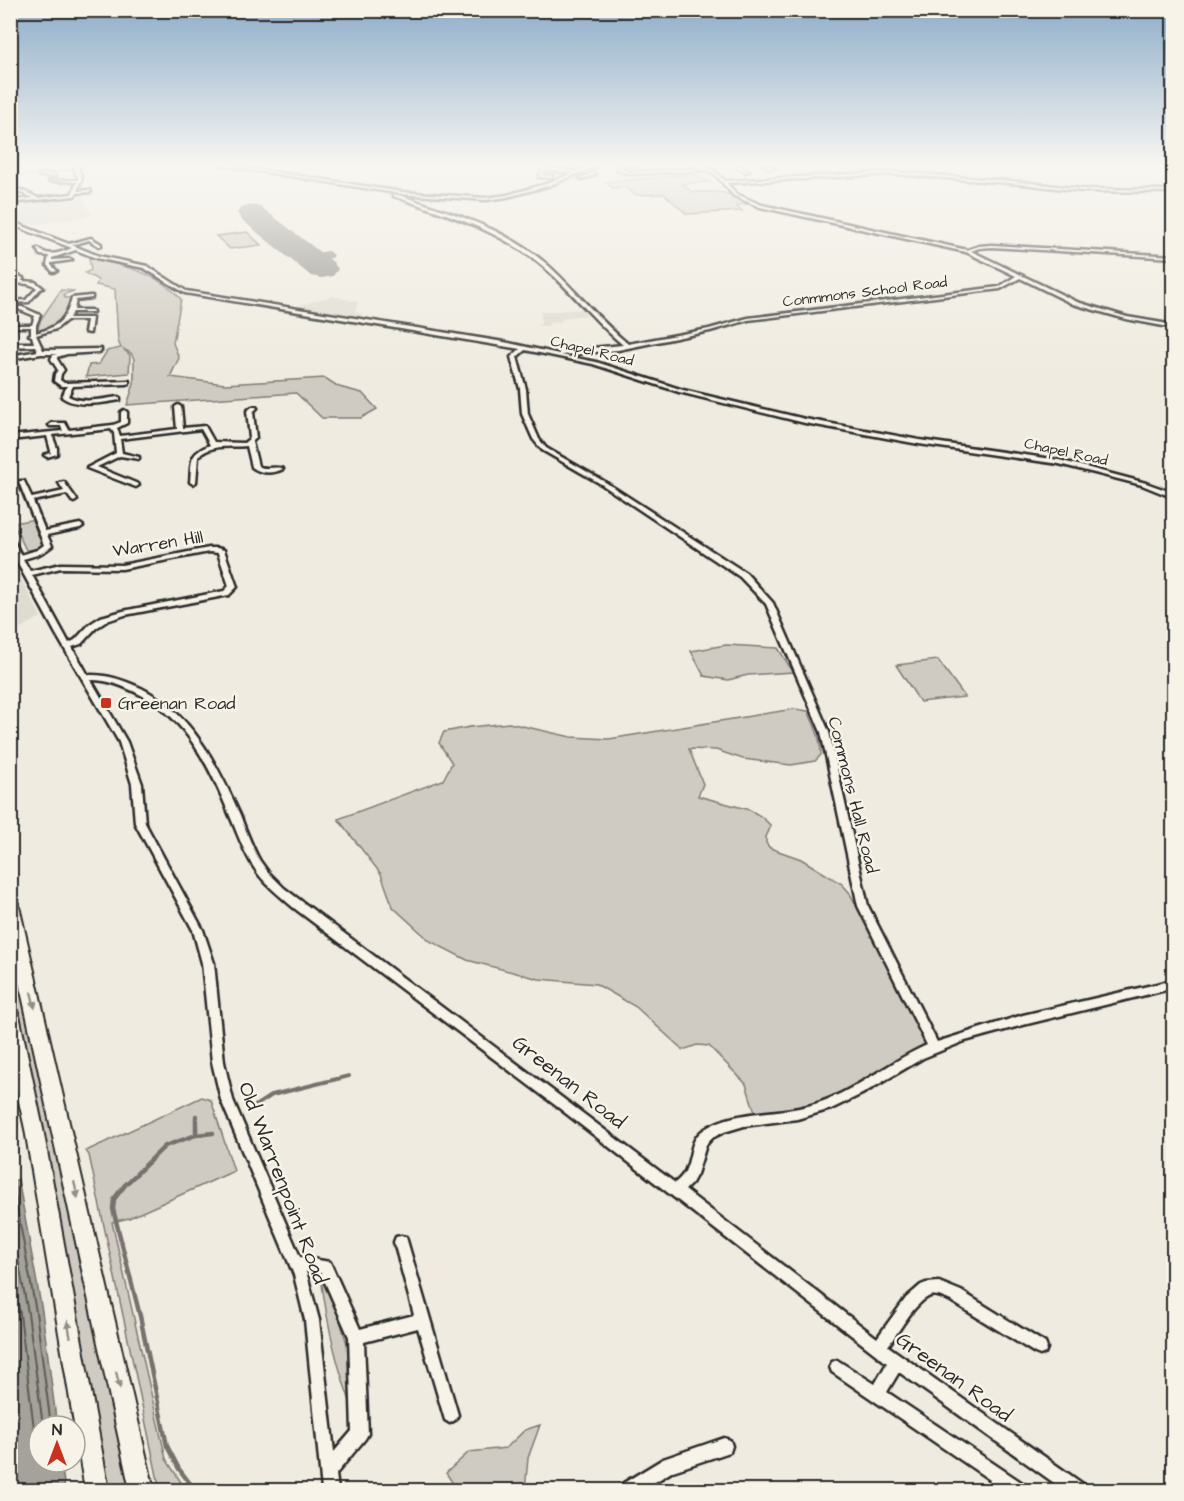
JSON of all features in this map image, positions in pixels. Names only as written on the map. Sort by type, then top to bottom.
[{"type":"highway","points":[[10,902],[142,1491]]},
{"type":"highway","points":[[10,1016],[34,1129],[97,1491]]},
{"type":"street","name":"Chapel Road","points":[[43,235],[107,260],[128,262],[145,267],[185,292],[555,355],[614,368],[681,391],[794,419],[919,442],[1059,462],[1144,484],[1173,496]]},
{"type":"street","points":[[499,235],[523,249],[548,268],[609,332],[627,346]]},
{"type":"street","points":[[894,235],[968,251],[1018,278],[1092,309],[1173,327]]},
{"type":"street","points":[[69,245],[91,240],[100,245]]},
{"type":"street","points":[[968,251],[992,246],[1173,257]]},
{"type":"street","points":[[38,250],[42,254],[52,255],[77,248]]},
{"type":"street","points":[[49,262],[52,255]]},
{"type":"street","points":[[49,262],[70,260]]},
{"type":"street","points":[[49,262],[55,271]]},
{"type":"street","points":[[10,273],[19,276],[21,279],[19,282]]},
{"type":"street","name":"Conmmons School Road","points":[[555,355],[627,346],[710,330],[748,319],[1000,288],[1018,278]]},
{"type":"street","points":[[10,284],[33,283],[39,289],[27,301],[10,302]]},
{"type":"street","points":[[32,335],[53,329],[65,319],[72,312],[74,299],[90,297]]},
{"type":"street","points":[[20,308],[38,315],[32,327],[32,335],[41,352]]},
{"type":"street","points":[[72,312],[91,311]]},
{"type":"street","points":[[65,319],[90,319],[88,332]]},
{"type":"street","points":[[10,326],[32,327]]},
{"type":"street","points":[[10,345],[37,344]]},
{"type":"street","name":"Commons Hall Road","points":[[523,349],[514,357],[514,363],[522,389],[525,414],[538,444],[603,483],[743,575],[769,603],[825,732],[863,906],[934,1048]]},
{"type":"street","points":[[11,360],[41,352],[99,350]]},
{"type":"street","points":[[66,352],[55,356],[54,359],[61,370],[57,381],[70,386],[127,382]]},
{"type":"street","points":[[70,386],[65,397],[72,401],[118,399]]},
{"type":"street","points":[[178,406],[180,429]]},
{"type":"street","points":[[117,438],[203,427],[206,429],[209,441],[243,446],[253,438],[250,411],[254,408]]},
{"type":"street","points":[[10,438],[66,430],[114,427],[124,423],[124,412]]},
{"type":"street","points":[[52,425],[63,424],[66,430]]},
{"type":"street","points":[[114,427],[119,454]]},
{"type":"street","points":[[46,455],[54,454],[54,445],[49,433]]},
{"type":"street","points":[[249,443],[255,467],[263,471],[280,469]]},
{"type":"street","points":[[193,482],[195,456],[202,450],[218,444]]},
{"type":"street","points":[[136,485],[90,468],[119,454],[137,458]]},
{"type":"street","points":[[18,558],[48,546],[45,533],[22,482]]},
{"type":"street","points":[[62,483],[74,500]]},
{"type":"street","points":[[30,500],[68,492]]},
{"type":"street","points":[[45,533],[80,526]]},
{"type":"street","name":"Old Warrenpoint Road","points":[[10,542],[116,728],[131,762],[137,784],[140,823],[198,930],[208,963],[218,1062],[227,1100],[295,1263],[312,1320],[330,1491]]},
{"type":"street","name":"Warren Hill","points":[[28,574],[62,566],[122,567],[209,550],[220,552],[232,588],[226,593],[123,613],[104,619],[93,626],[78,642],[68,645]]},
{"type":"street","name":"Greenan Road","points":[[86,678],[108,678],[146,692],[164,705],[201,746],[225,791],[255,862],[266,877],[324,926],[409,987],[896,1362],[1077,1491]]},
{"type":"street","points":[[675,1191],[690,1176],[697,1150],[705,1136],[713,1132],[733,1124],[810,1111],[829,1104],[849,1096],[934,1048],[1014,1024],[1173,984]]},
{"type":"street","points":[[402,1242],[450,1415]]},
{"type":"street","points":[[295,1263],[325,1267],[356,1336],[360,1434],[328,1470]]},
{"type":"street","points":[[878,1348],[911,1303],[926,1290],[939,1289],[956,1296],[1040,1348]]},
{"type":"street","points":[[356,1336],[423,1320]]},
{"type":"street","points":[[877,1394],[896,1362]]},
{"type":"street","points":[[837,1367],[877,1394],[997,1484],[1018,1491]]},
{"type":"street","points":[[628,1491],[669,1465],[724,1446]]},
{"type":"shaded area","points":[[250,235],[261,245],[230,249],[216,236]]},
{"type":"shaded area","points":[[89,258],[126,267],[150,276],[181,299],[173,343],[179,358],[170,377],[225,384],[325,378],[339,387],[362,393],[377,409],[361,418],[322,418],[296,393],[127,405],[134,384],[134,359],[131,353],[123,349],[130,355],[129,373],[86,377],[89,365],[99,364],[107,351],[121,348],[118,341],[115,289],[96,285],[98,280],[85,273],[91,270]]},
{"type":"shaded area","points":[[61,290],[75,291],[64,294],[65,298],[70,298],[64,316],[50,329],[37,331],[41,319]]},
{"type":"shaded area","points":[[333,296],[358,302],[355,312],[363,314],[355,318],[293,307]]},
{"type":"shaded area","points":[[584,309],[591,315],[568,317],[560,322],[549,323],[548,326],[537,326],[541,324],[541,312]]},
{"type":"shaded area","points":[[35,519],[44,544],[35,550],[26,550],[13,523]]},
{"type":"shaded area","points":[[11,560],[41,617],[10,633]]},
{"type":"shaded area","points":[[726,645],[778,648],[793,672],[748,675],[728,680],[704,676],[691,651]]},
{"type":"shaded area","points":[[938,660],[965,697],[920,702],[896,665]]},
{"type":"shaded area","points":[[794,709],[808,711],[815,727],[821,755],[815,761],[791,765],[743,759],[716,750],[689,749],[703,784],[698,796],[750,810],[762,817],[771,826],[766,837],[766,843],[770,848],[801,859],[842,884],[849,892],[934,1048],[810,1111],[756,1116],[746,1084],[709,1046],[697,1045],[683,1050],[636,1007],[596,984],[539,979],[467,960],[430,941],[393,907],[381,874],[338,819],[443,780],[452,763],[439,743],[444,732],[509,723],[571,737],[609,739]]},
{"type":"shaded area","points":[[10,929],[130,1490],[107,1490],[11,976]]},
{"type":"shaded area","points":[[202,1097],[211,1100],[234,1171],[129,1218],[112,1222],[166,1459],[186,1490],[160,1490],[89,1155],[86,1151]]},
{"type":"shaded area","points":[[321,1277],[333,1297],[351,1357],[355,1414],[334,1347]]},
{"type":"shaded area","points":[[540,1425],[528,1458],[525,1490],[463,1490],[454,1485],[446,1473],[469,1452],[506,1448],[525,1430]]},
{"type":"water","points":[[18,1179],[42,1311],[55,1414],[27,1414],[27,1474],[63,1474],[65,1490],[11,1490],[10,1183]]},
{"type":"waterway","points":[[249,1110],[272,1095],[349,1076]]},
{"type":"waterway","points":[[196,1116],[196,1135]]},
{"type":"waterway","points":[[196,1135],[213,1133]]},
{"type":"waterway","points":[[195,1490],[179,1469],[167,1446],[140,1316],[113,1209],[114,1199],[125,1185],[165,1146],[196,1135]]},
{"type":"taxiway","points":[[308,258],[328,255]]},
{"type":"runway","points":[[279,235],[322,269]]},
{"type":"place","name":"Greenan Road","points":[[106,703]]}]
